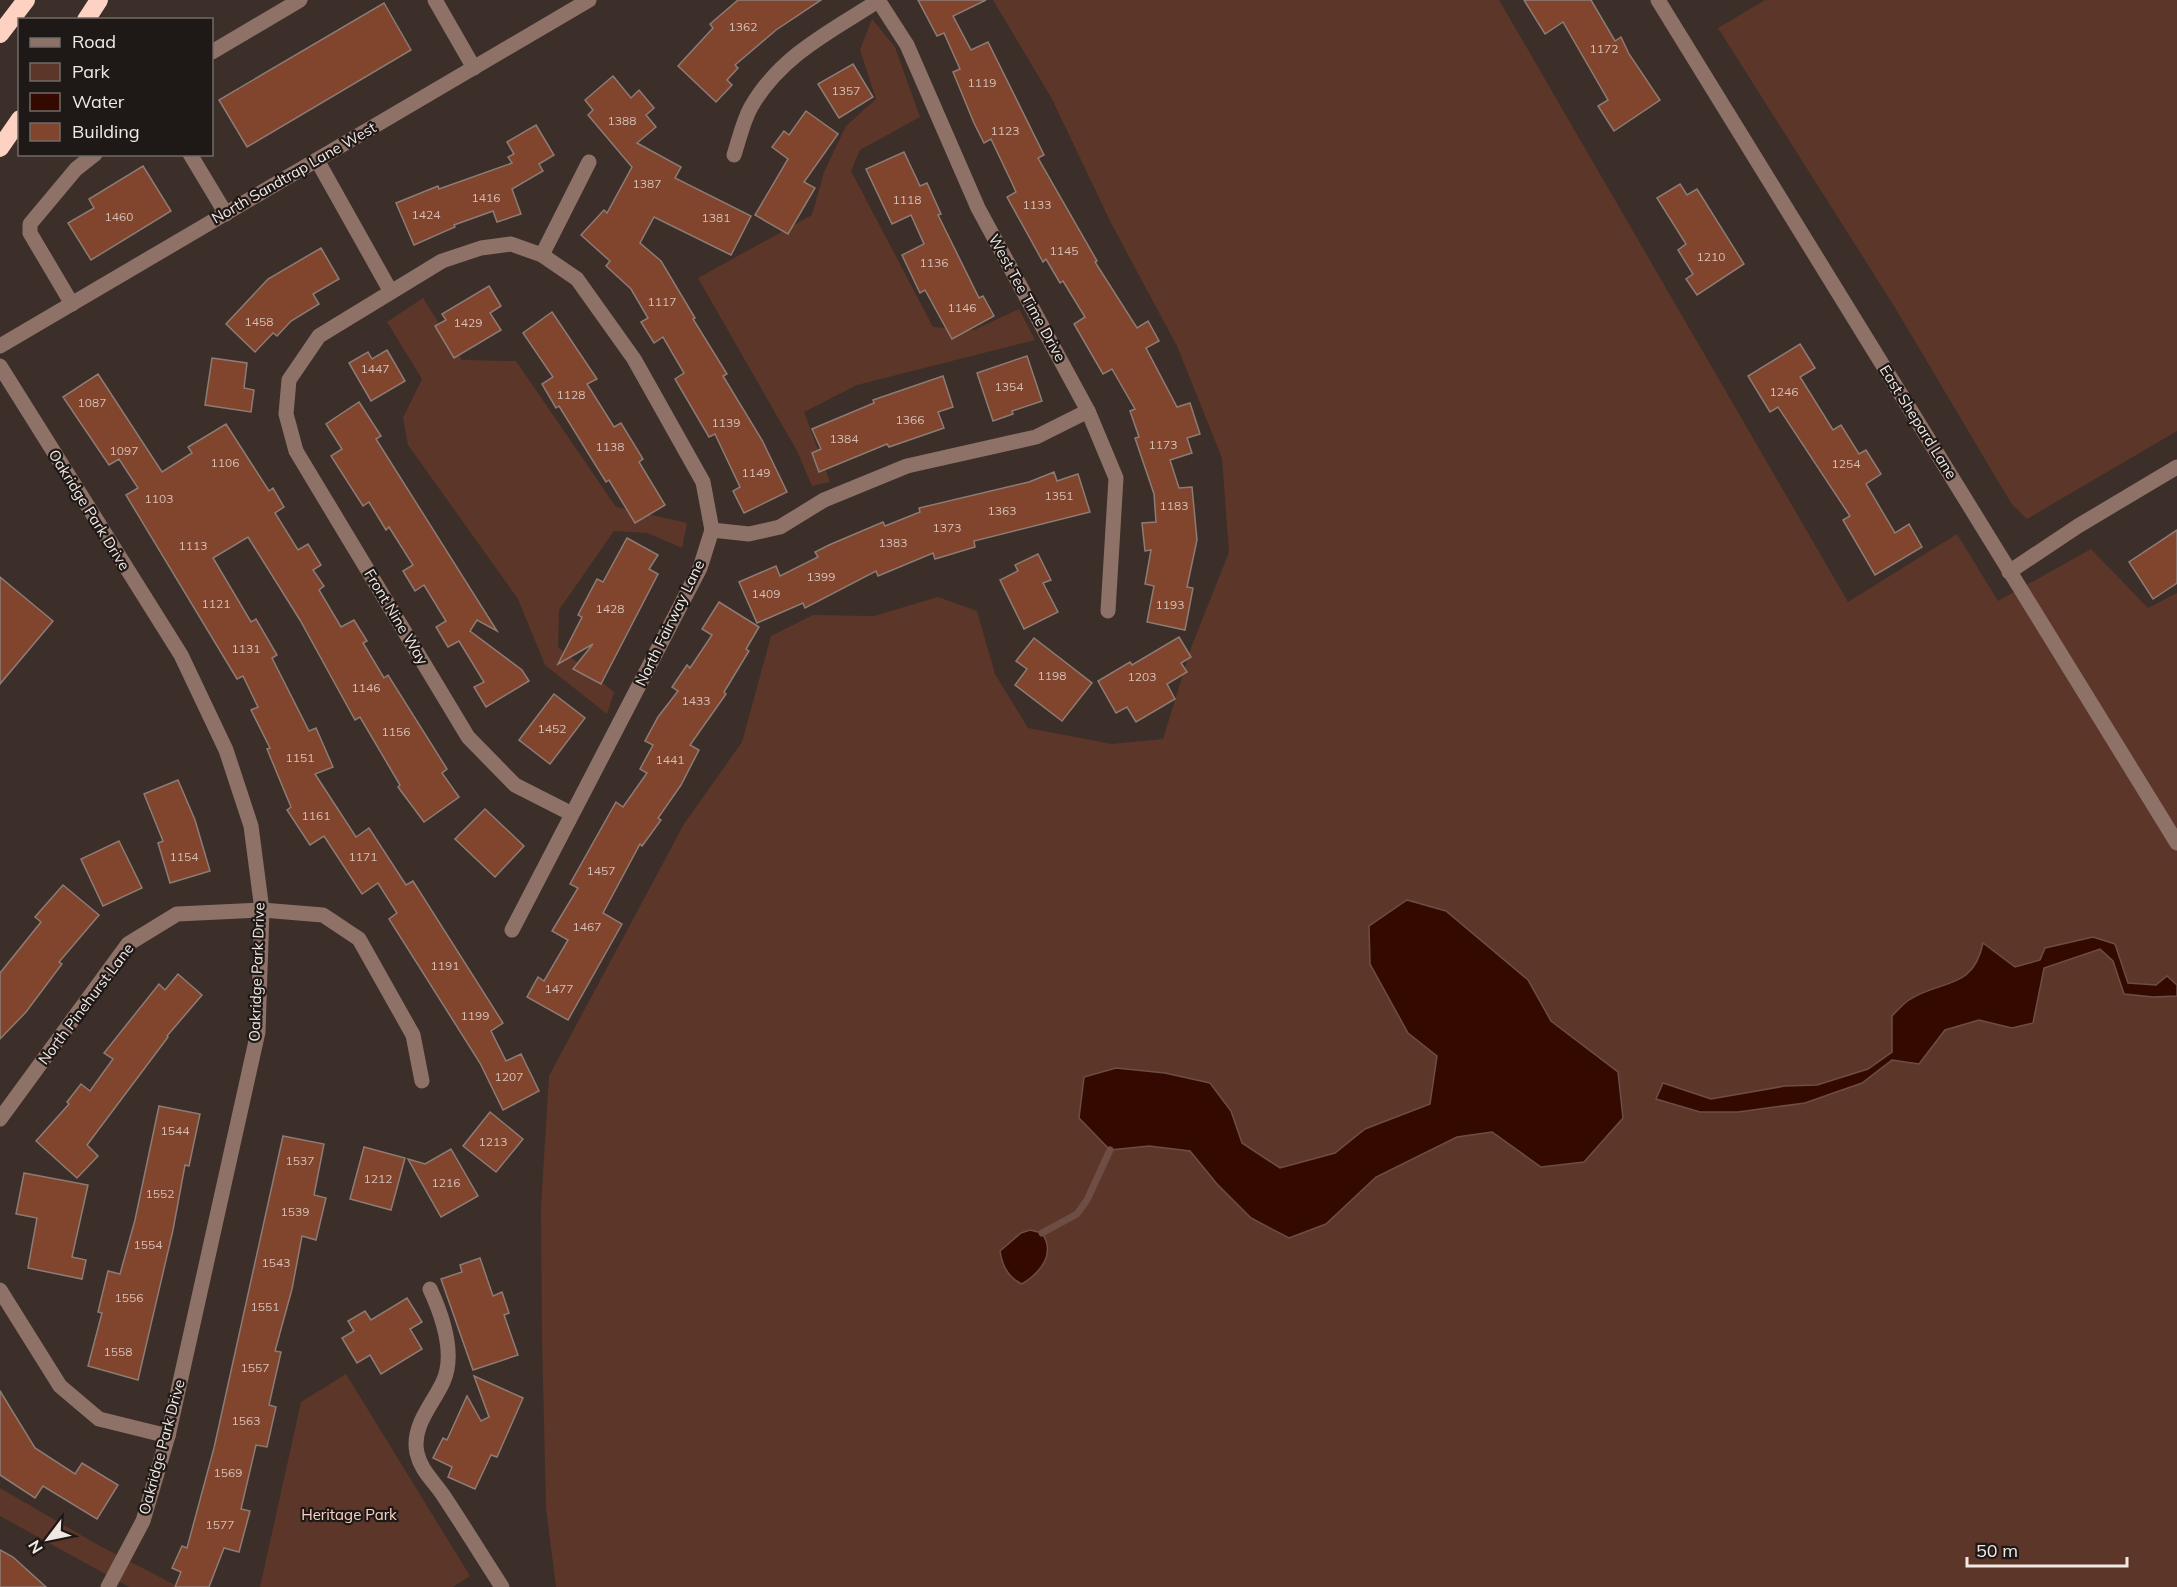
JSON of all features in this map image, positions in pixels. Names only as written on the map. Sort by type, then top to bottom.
[{"type":"highway","points":[[0,34],[26,0]]},
{"type":"highway","points":[[87,18],[99,0]]},
{"type":"highway","points":[[0,148],[18,122]]},
{"type":"street","points":[[213,51],[300,0]]},
{"type":"street","points":[[435,0],[474,68]]},
{"type":"street","name":"North Sandtrap Lane West","points":[[0,346],[589,0]]},
{"type":"street","name":"East Shepard Lane","points":[[1658,0],[2177,843]]},
{"type":"street","points":[[734,155],[750,108],[770,79],[802,49],[878,1]]},
{"type":"street","name":"West Tee Time Drive","points":[[878,1],[907,45],[978,208],[1088,411],[1116,478],[1108,610]]},
{"type":"street","points":[[72,304],[30,233],[30,224],[76,169],[92,156]]},
{"type":"street","points":[[191,156],[226,214]]},
{"type":"street","points":[[317,160],[391,292]]},
{"type":"street","points":[[542,255],[589,162]]},
{"type":"street","name":"Front Nine Way","points":[[572,814],[514,785],[468,737],[296,451],[286,414],[289,380],[319,336],[442,261],[481,248],[511,244],[542,255],[577,279],[634,359],[703,482],[712,530]]},
{"type":"street","name":"Oakridge Park Drive","points":[[0,366],[181,656],[226,750],[251,826],[262,910],[258,1032],[168,1436],[142,1521],[108,1587]]},
{"type":"street","points":[[712,530],[748,534],[780,527],[824,500],[907,466],[1036,437],[1088,411]]},
{"type":"street","points":[[2009,572],[2078,526],[2177,467]]},
{"type":"street","name":"North Fairway Lane","points":[[572,814],[700,568],[712,530]]},
{"type":"street","points":[[512,930],[572,814]]},
{"type":"street","name":"North Pinehurst Lane","points":[[0,1119],[128,944],[177,914],[262,910],[323,915],[359,939],[413,1035],[422,1081]]},
{"type":"street","points":[[430,1289],[447,1344],[448,1366],[444,1382],[421,1423],[416,1452],[425,1475],[441,1492],[502,1587]]},
{"type":"street","points":[[0,1290],[60,1386],[99,1419],[168,1436]]},
{"type":"green space","points":[[993,0],[1499,0],[1848,602],[1957,534],[1998,601],[2091,549],[2148,608],[2177,593],[2177,1587],[556,1587],[546,1508],[542,1338],[541,1207],[549,1076],[684,824],[742,742],[771,636],[813,615],[874,616],[938,597],[977,611],[995,674],[1028,728],[1112,744],[1163,739],[1191,648],[1229,552],[1222,458],[1177,346],[1111,223],[1052,99]]},
{"type":"green space","points":[[1765,0],[2177,0],[2177,431],[2027,519],[2011,503],[1894,306],[1718,28]]},
{"type":"green space","points":[[872,19],[895,47],[920,117],[860,150],[851,171],[933,327],[974,330],[1019,309],[1035,340],[857,385],[804,412],[830,482],[812,486],[797,451],[698,278],[812,215],[824,172],[846,126],[876,99],[860,50]]},
{"type":"green space","points":[[423,298],[462,360],[516,361],[616,507],[687,523],[682,548],[647,533],[614,531],[559,610],[558,647],[614,692],[607,714],[545,665],[518,599],[408,445],[403,418],[422,379],[387,322]]},
{"type":"green space","name":"Heritage Park","points":[[346,1374],[470,1576],[453,1587],[260,1587],[301,1402]]},
{"type":"green space","points":[[0,1488],[98,1545],[179,1587],[129,1587],[0,1516]]},
{"type":"water","points":[[1407,900],[1446,911],[1528,980],[1551,1021],[1618,1072],[1623,1118],[1584,1162],[1541,1167],[1492,1132],[1457,1137],[1376,1177],[1326,1224],[1289,1238],[1251,1218],[1217,1184],[1190,1151],[1149,1146],[1110,1150],[1079,1118],[1084,1077],[1116,1068],[1165,1073],[1210,1083],[1231,1111],[1242,1143],[1280,1168],[1335,1153],[1365,1129],[1430,1104],[1437,1056],[1408,1033],[1370,964],[1369,926]]},
{"type":"water","points":[[2093,937],[2115,944],[2128,983],[2156,985],[2167,976],[2177,985],[2177,996],[2153,997],[2124,994],[2113,961],[2100,949],[2044,968],[2033,1023],[2012,1028],[1979,1020],[1945,1030],[1919,1064],[1892,1060],[1862,1083],[1805,1103],[1738,1112],[1700,1112],[1656,1099],[1663,1083],[1711,1099],[1785,1086],[1817,1085],[1868,1069],[1892,1052],[1892,1016],[1909,1000],[1921,993],[1964,977],[1972,969],[1983,943],[2015,967],[2040,960],[2045,948]]},
{"type":"water","points":[[1030,1230],[1042,1233],[1046,1241],[1047,1255],[1035,1274],[1022,1284],[1007,1270],[1000,1251],[1021,1233]]},
{"type":"building","points":[[738,0],[821,0],[776,30],[735,65],[738,68],[727,80],[732,85],[716,102],[678,66],[713,28],[710,24]]},
{"type":"building","points":[[918,0],[986,0],[953,16],[971,50],[988,42],[1044,155],[1038,158],[1097,261],[1095,262],[1137,328],[1148,321],[1159,341],[1146,348],[1177,407],[1190,403],[1200,434],[1187,438],[1192,453],[1170,460],[1179,488],[1192,487],[1197,540],[1187,587],[1193,588],[1185,630],[1147,622],[1154,586],[1145,584],[1151,550],[1145,551],[1142,523],[1156,522],[1154,494],[1135,438],[1139,437],[1130,411],[1135,409],[1112,369],[1103,374],[1074,324],[1085,317],[1063,281],[1060,283],[1046,259],[1043,262],[1007,197],[1016,192],[991,139],[984,143],[974,123],[953,72],[960,69],[944,33],[937,36]]},
{"type":"building","points":[[1524,0],[1591,0],[1615,41],[1621,37],[1629,54],[1660,100],[1614,131],[1598,106],[1608,100],[1563,22],[1545,34]]},
{"type":"building","points":[[384,3],[411,50],[247,147],[219,100]]},
{"type":"building","points":[[853,64],[873,97],[839,118],[818,84]]},
{"type":"building","points":[[613,76],[631,98],[639,90],[654,108],[646,115],[656,127],[637,143],[681,167],[675,178],[751,216],[731,255],[654,217],[640,243],[661,261],[695,318],[693,319],[727,374],[723,376],[762,440],[787,492],[744,513],[733,491],[740,487],[715,434],[709,437],[675,379],[684,373],[663,337],[654,343],[641,322],[648,318],[631,289],[606,266],[610,261],[581,235],[604,210],[607,213],[632,167],[588,115],[593,110],[585,100]]},
{"type":"building","points":[[806,111],[838,134],[804,182],[815,188],[788,234],[755,215],[788,159],[772,147],[784,131],[789,135]]},
{"type":"building","points":[[536,125],[554,155],[539,164],[543,171],[512,189],[521,214],[497,222],[493,211],[454,225],[455,227],[414,245],[396,203],[438,186],[439,189],[512,163],[508,157],[514,154],[507,142]]},
{"type":"building","points":[[904,152],[920,186],[927,183],[941,214],[938,215],[979,298],[983,296],[994,316],[952,339],[925,290],[920,293],[902,255],[924,244],[911,215],[892,224],[866,169]]},
{"type":"building","points":[[143,166],[171,211],[91,260],[68,223],[94,208],[89,199]]},
{"type":"building","points":[[1680,184],[1687,195],[1697,189],[1744,264],[1697,295],[1686,279],[1693,274],[1678,250],[1686,244],[1657,198]]},
{"type":"building","points":[[321,248],[339,279],[313,294],[319,304],[291,321],[277,336],[273,333],[255,352],[226,324],[268,279]]},
{"type":"building","points":[[489,286],[501,306],[490,313],[501,330],[454,358],[435,326],[446,320],[442,314]]},
{"type":"building","points":[[552,312],[597,379],[587,384],[614,427],[621,423],[643,459],[639,462],[665,505],[635,523],[609,480],[606,482],[559,406],[556,408],[542,384],[553,377],[523,333]]},
{"type":"building","points":[[1800,344],[1815,368],[1800,377],[1833,430],[1841,425],[1859,454],[1866,450],[1881,474],[1866,484],[1895,533],[1909,524],[1922,547],[1875,575],[1843,520],[1850,516],[1778,407],[1770,412],[1748,376]]},
{"type":"building","points":[[387,350],[405,381],[371,401],[349,363],[368,352],[372,359]]},
{"type":"building","points":[[1027,356],[1042,401],[1012,411],[1013,414],[993,421],[977,373]]},
{"type":"building","points":[[212,358],[247,363],[244,388],[254,390],[251,412],[205,405]]},
{"type":"building","points":[[98,374],[162,472],[192,453],[188,447],[226,424],[269,491],[273,488],[284,507],[275,513],[298,550],[308,544],[321,565],[313,570],[324,586],[319,590],[341,627],[354,620],[367,641],[363,643],[384,678],[388,675],[447,769],[442,773],[459,797],[424,822],[398,787],[400,785],[360,717],[355,720],[300,620],[248,537],[213,558],[251,622],[256,619],[277,655],[272,658],[309,731],[316,728],[333,767],[315,774],[356,837],[369,828],[406,885],[413,881],[503,1023],[491,1031],[506,1061],[521,1054],[539,1091],[503,1110],[480,1063],[389,919],[397,913],[378,883],[362,894],[324,836],[310,845],[287,810],[291,807],[267,749],[270,748],[251,710],[258,707],[243,676],[237,679],[126,495],[138,488],[119,459],[109,465],[63,397]]},
{"type":"building","points":[[943,376],[953,407],[938,412],[944,428],[889,447],[887,444],[819,472],[812,453],[821,449],[812,429],[874,403],[873,400]]},
{"type":"building","points":[[359,402],[381,436],[376,439],[497,631],[477,620],[470,631],[522,670],[529,681],[486,707],[474,687],[484,682],[459,641],[448,647],[436,627],[446,621],[424,585],[415,591],[403,571],[413,565],[389,527],[386,530],[369,502],[363,506],[331,456],[342,449],[326,424]]},
{"type":"building","points":[[1054,472],[1057,481],[1078,474],[1090,512],[974,541],[975,547],[935,559],[933,553],[878,576],[876,571],[805,608],[803,603],[757,623],[739,582],[776,566],[780,576],[818,557],[815,552],[829,545],[883,522],[885,526],[920,512],[919,508],[1029,482]]},
{"type":"building","points":[[2177,530],[2177,583],[2153,599],[2129,562]]},
{"type":"building","points":[[627,538],[658,555],[649,569],[658,574],[601,684],[573,669],[593,644],[558,664],[582,617],[578,615],[597,579],[603,582]]},
{"type":"building","points":[[1038,554],[1051,580],[1043,583],[1058,612],[1024,629],[1000,580],[1018,571],[1015,565]]},
{"type":"building","points":[[0,577],[53,621],[0,684]]},
{"type":"building","points":[[719,602],[759,627],[746,649],[749,651],[724,692],[726,694],[690,745],[699,750],[681,785],[658,818],[661,820],[642,846],[640,844],[603,913],[622,924],[568,1020],[527,997],[538,977],[544,981],[568,940],[552,931],[578,888],[570,884],[616,802],[623,807],[647,773],[640,769],[653,745],[645,741],[658,717],[678,691],[672,687],[687,665],[690,668],[712,635],[702,629]]},
{"type":"building","points":[[1179,637],[1191,657],[1181,663],[1187,672],[1167,684],[1175,699],[1136,722],[1127,707],[1116,713],[1098,681],[1130,662],[1132,665]]},
{"type":"building","points":[[1034,638],[1092,683],[1062,721],[1015,685],[1027,669],[1016,661]]},
{"type":"building","points":[[554,694],[585,718],[550,764],[519,740]]},
{"type":"building","points":[[178,780],[195,820],[210,871],[170,883],[158,843],[163,841],[144,794]]},
{"type":"building","points":[[485,809],[524,846],[495,877],[455,839]]},
{"type":"building","points":[[119,841],[142,888],[103,906],[81,859]]},
{"type":"building","points":[[63,885],[99,915],[59,962],[62,964],[26,1012],[0,1039],[0,973],[41,922],[35,917]]},
{"type":"building","points":[[178,974],[202,995],[167,1036],[87,1145],[98,1156],[77,1178],[36,1141],[69,1104],[67,1102],[81,1084],[90,1091],[113,1059],[104,1053],[159,984],[165,990]]},
{"type":"building","points":[[159,1106],[200,1114],[189,1166],[185,1165],[173,1230],[138,1380],[88,1366],[102,1313],[98,1312],[108,1271],[120,1274],[135,1220]]},
{"type":"building","points":[[490,1112],[523,1139],[496,1172],[463,1146]]},
{"type":"building","points":[[283,1136],[324,1144],[314,1195],[326,1198],[316,1240],[302,1236],[292,1289],[275,1351],[281,1352],[269,1405],[276,1407],[267,1447],[256,1445],[241,1509],[250,1511],[239,1552],[224,1548],[209,1587],[175,1587],[181,1572],[172,1568],[182,1546],[187,1548],[214,1448]]},
{"type":"building","points":[[364,1147],[405,1158],[391,1210],[350,1199]]},
{"type":"building","points":[[451,1149],[478,1196],[441,1217],[408,1159],[425,1164]]},
{"type":"building","points":[[24,1173],[88,1185],[72,1257],[86,1260],[82,1279],[28,1268],[37,1218],[16,1214]]},
{"type":"building","points":[[480,1258],[493,1296],[502,1292],[509,1313],[504,1315],[518,1355],[473,1370],[441,1279],[462,1272],[460,1265]]},
{"type":"building","points":[[407,1298],[422,1322],[410,1329],[422,1349],[381,1374],[370,1355],[357,1363],[342,1338],[354,1331],[348,1321],[365,1311],[371,1320]]},
{"type":"building","points":[[474,1376],[523,1398],[497,1457],[491,1455],[475,1489],[448,1477],[452,1467],[433,1458],[443,1438],[447,1440],[467,1396],[481,1421],[489,1417]]},
{"type":"building","points":[[0,1391],[35,1448],[75,1474],[82,1463],[118,1485],[97,1519],[43,1486],[35,1498],[0,1475]]},
{"type":"building","points":[[0,1550],[13,1557],[46,1587],[0,1587]]},
{"type":"waterway","points":[[1042,1233],[1077,1214],[1087,1200],[1110,1150]]}]
